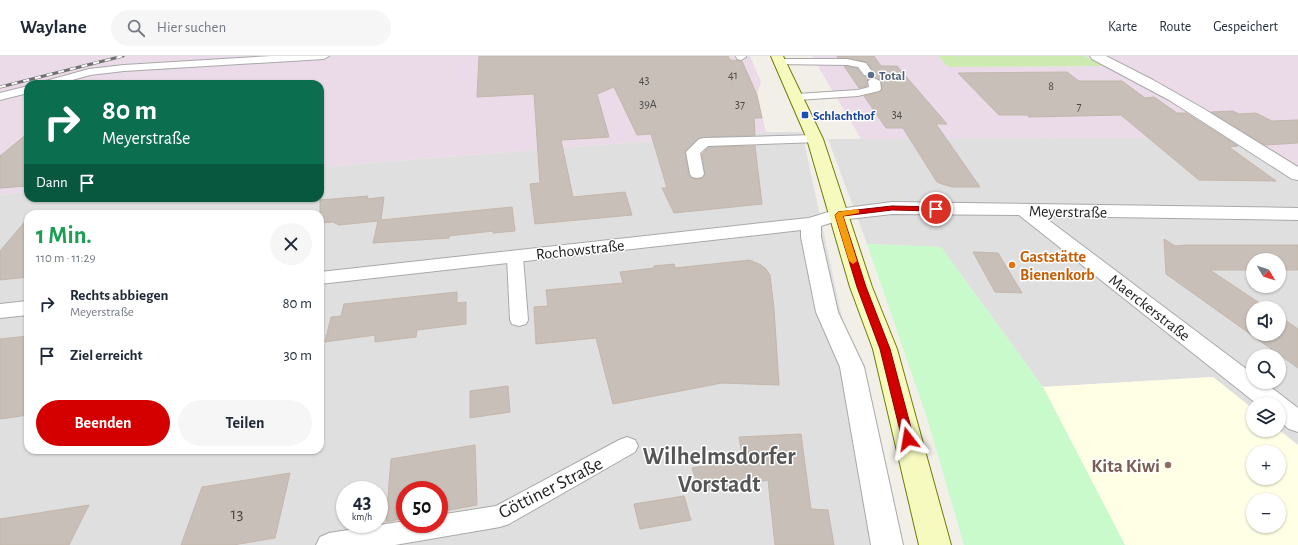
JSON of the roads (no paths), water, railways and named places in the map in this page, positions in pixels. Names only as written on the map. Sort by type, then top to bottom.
[{"type":"main road","points":[[779,59],[815,139],[861,287],[885,349],[935,545]]},
{"type":"street","points":[[1096,56],[1143,78],[1298,175]]},
{"type":"street","name":"Meyerstraße","points":[[838,215],[892,208],[1298,214]]},
{"type":"street","name":"Maerckerstraße","points":[[1025,211],[1266,397]]},
{"type":"street","name":"Rochowstraße","points":[[324,278],[811,223],[838,215]]},
{"type":"street","points":[[811,223],[811,237],[828,312],[852,367],[887,545]]},
{"type":"street","points":[[0,311],[24,308]]},
{"type":"street","points":[[1286,413],[1298,422]]},
{"type":"lane","points":[[60,80],[89,72],[124,68],[324,56]]},
{"type":"lane","points":[[779,59],[847,62],[862,65],[871,77],[874,89],[858,93],[797,97]]},
{"type":"lane","points":[[0,97],[24,90]]},
{"type":"lane","points":[[697,174],[693,152],[704,142],[722,140],[815,139]]},
{"type":"lane","points":[[515,257],[519,320]]},
{"type":"lane","name":"Göttiner Straße","points":[[329,545],[500,516],[627,446]]},
{"type":"railway","points":[[28,80],[123,56]]},
{"type":"railway","points":[[0,87],[24,81]]},
{"type":"place","name":"Total","points":[[871,75]]},
{"type":"place","name":"Schlachthof","points":[[805,115]]},
{"type":"place","name":"Gaststätte Bienenkorb","points":[[1012,265]]},
{"type":"place","name":"Kita Kiwi","points":[[1168,465]]},
{"type":"district","name":"Wilhelmsdorfer Vorstadt","points":[[719,470]]}]
